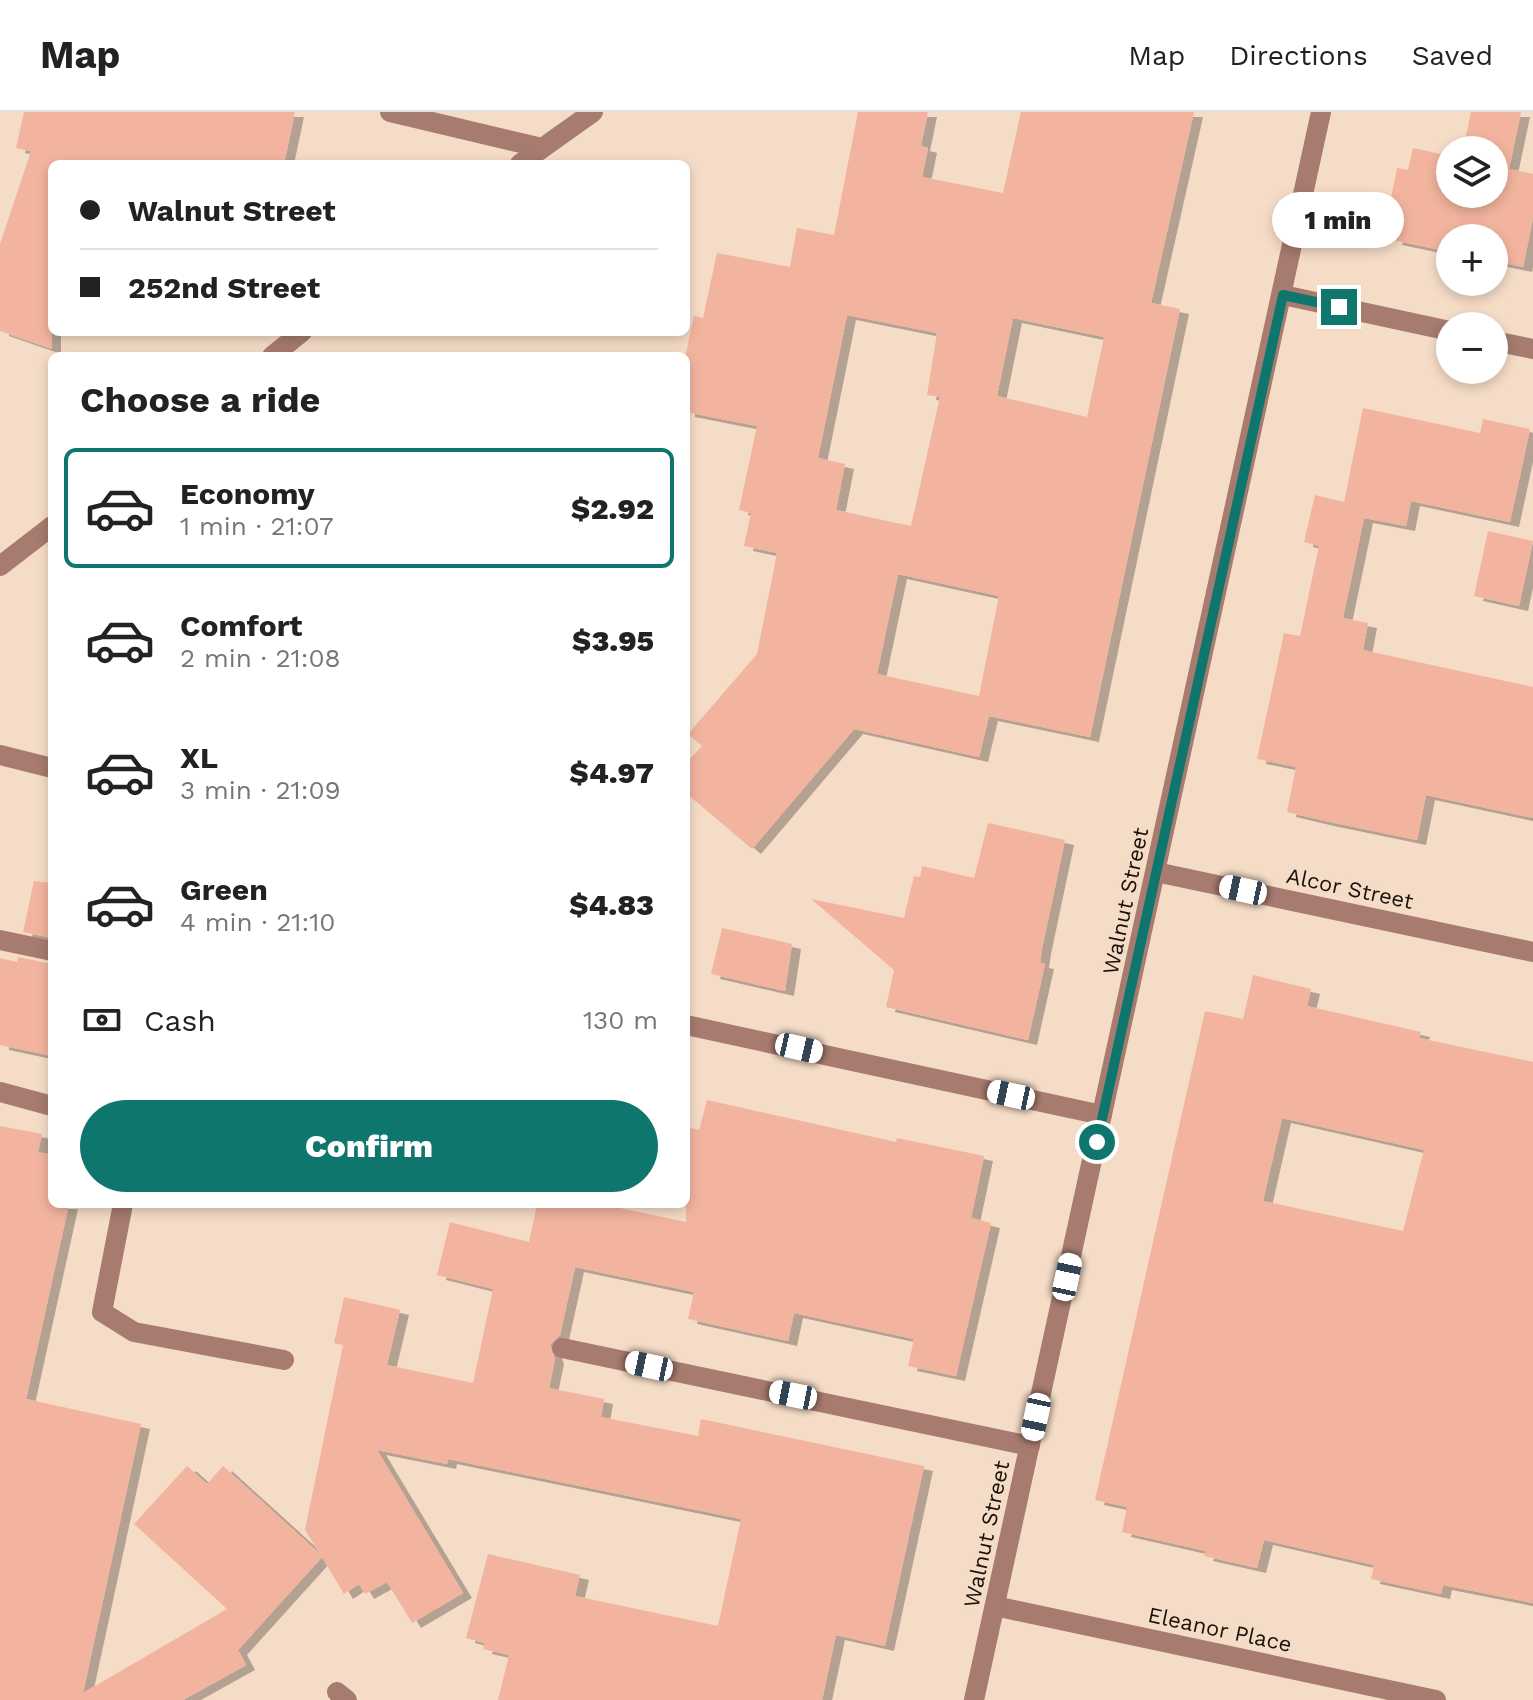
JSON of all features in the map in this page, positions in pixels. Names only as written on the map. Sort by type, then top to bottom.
[{"type":"street","points":[[390,112],[542,148]]},
{"type":"street","points":[[526,160],[593,112]]},
{"type":"street","name":"Walnut Street","points":[[974,1700],[1321,112]]},
{"type":"street","points":[[1283,295],[1436,328]]},
{"type":"street","points":[[277,352],[297,336]]},
{"type":"street","points":[[1508,344],[1533,349]]},
{"type":"street","points":[[0,566],[48,529]]},
{"type":"street","points":[[0,755],[48,767]]},
{"type":"street","name":"Alcor Street","points":[[1156,872],[1533,952]]},
{"type":"street","points":[[0,940],[48,950]]},
{"type":"street","points":[[690,1026],[1102,1115]]},
{"type":"street","points":[[0,1092],[48,1105]]},
{"type":"street","points":[[122,1208],[102,1312],[134,1332],[284,1360]]},
{"type":"street","points":[[562,1348],[1030,1446]]},
{"type":"street","name":"Eleanor Place","points":[[995,1606],[1436,1700]]},
{"type":"building","points":[[24,112],[295,112],[285,160],[48,160],[48,336],[52,336],[52,349],[0,331],[0,244],[31,151],[16,148]]},
{"type":"building","points":[[858,112],[928,112],[921,146],[928,148],[922,177],[1003,193],[1021,112],[1194,112],[1151,303],[1180,309],[1090,737],[989,716],[979,757],[854,729],[752,849],[690,796],[690,759],[702,746],[690,736],[690,732],[757,654],[777,553],[744,546],[751,513],[739,510],[757,426],[690,413],[690,352],[686,352],[694,316],[703,318],[717,253],[790,267],[797,228],[834,235]],"holes":[[[847,315],[937,333],[927,395],[940,397],[911,526],[836,510],[845,464],[818,458]],[[1013,318],[1104,337],[1087,417],[997,396]],[[898,574],[999,596],[979,696],[877,674]]]},
{"type":"building","points":[[1471,112],[1521,112],[1509,169],[1533,174],[1533,218],[1523,267],[1508,264],[1508,224],[1436,224],[1436,249],[1393,240],[1397,220],[1387,218],[1397,168],[1408,170],[1413,148],[1436,153],[1436,208],[1508,208],[1508,136],[1466,136]]},
{"type":"building","points":[[1363,408],[1480,433],[1483,419],[1530,429],[1510,522],[1411,501],[1406,526],[1364,518],[1343,618],[1368,623],[1363,650],[1533,687],[1533,818],[1426,795],[1417,840],[1325,821],[1287,812],[1296,767],[1257,759],[1284,633],[1300,636],[1319,546],[1304,542],[1315,495],[1344,502]]},
{"type":"building","points":[[1488,531],[1533,541],[1519,606],[1474,596]]},
{"type":"building","points":[[988,823],[1065,840],[1042,949],[1040,963],[1045,964],[1028,1040],[886,1007],[894,970],[811,899],[904,918],[914,876],[920,877],[922,866],[974,878]]},
{"type":"building","points":[[34,881],[48,883],[48,937],[23,932]]},
{"type":"building","points":[[722,928],[792,944],[785,991],[711,974]]},
{"type":"building","points":[[18,957],[48,963],[48,1055],[0,1045],[0,958],[17,962]]},
{"type":"building","points":[[1253,975],[1311,989],[1307,1006],[1421,1032],[1419,1038],[1533,1062],[1533,1603],[1443,1585],[1441,1594],[1371,1579],[1374,1565],[1264,1540],[1257,1568],[1204,1556],[1206,1551],[1122,1532],[1127,1507],[1095,1500],[1205,1011],[1243,1019]],"holes":[[[1282,1118],[1424,1150],[1403,1231],[1263,1201]]]},
{"type":"building","points":[[707,1100],[896,1142],[897,1138],[984,1156],[971,1218],[991,1223],[956,1376],[908,1366],[914,1339],[794,1313],[788,1341],[688,1319],[694,1292],[575,1267],[560,1335],[550,1345],[555,1359],[549,1388],[604,1399],[601,1417],[698,1436],[701,1419],[924,1466],[885,1646],[836,1635],[822,1700],[498,1700],[509,1655],[483,1649],[485,1643],[466,1638],[488,1554],[580,1575],[575,1596],[718,1626],[741,1519],[448,1459],[447,1464],[377,1450],[463,1593],[412,1623],[387,1582],[365,1594],[359,1584],[344,1594],[322,1557],[238,1650],[246,1665],[183,1700],[0,1700],[0,1126],[42,1134],[38,1152],[48,1154],[48,1208],[68,1208],[26,1399],[141,1424],[83,1693],[227,1609],[134,1524],[187,1466],[207,1484],[223,1466],[320,1554],[305,1530],[343,1345],[334,1343],[344,1297],[400,1310],[387,1365],[473,1383],[493,1289],[437,1275],[450,1222],[529,1242],[536,1208],[620,1208],[686,1222],[686,1208],[690,1208],[690,1128],[699,1130]]},
{"type":"route","points":[[1097,1142],[1283,295],[1339,307]]}]
